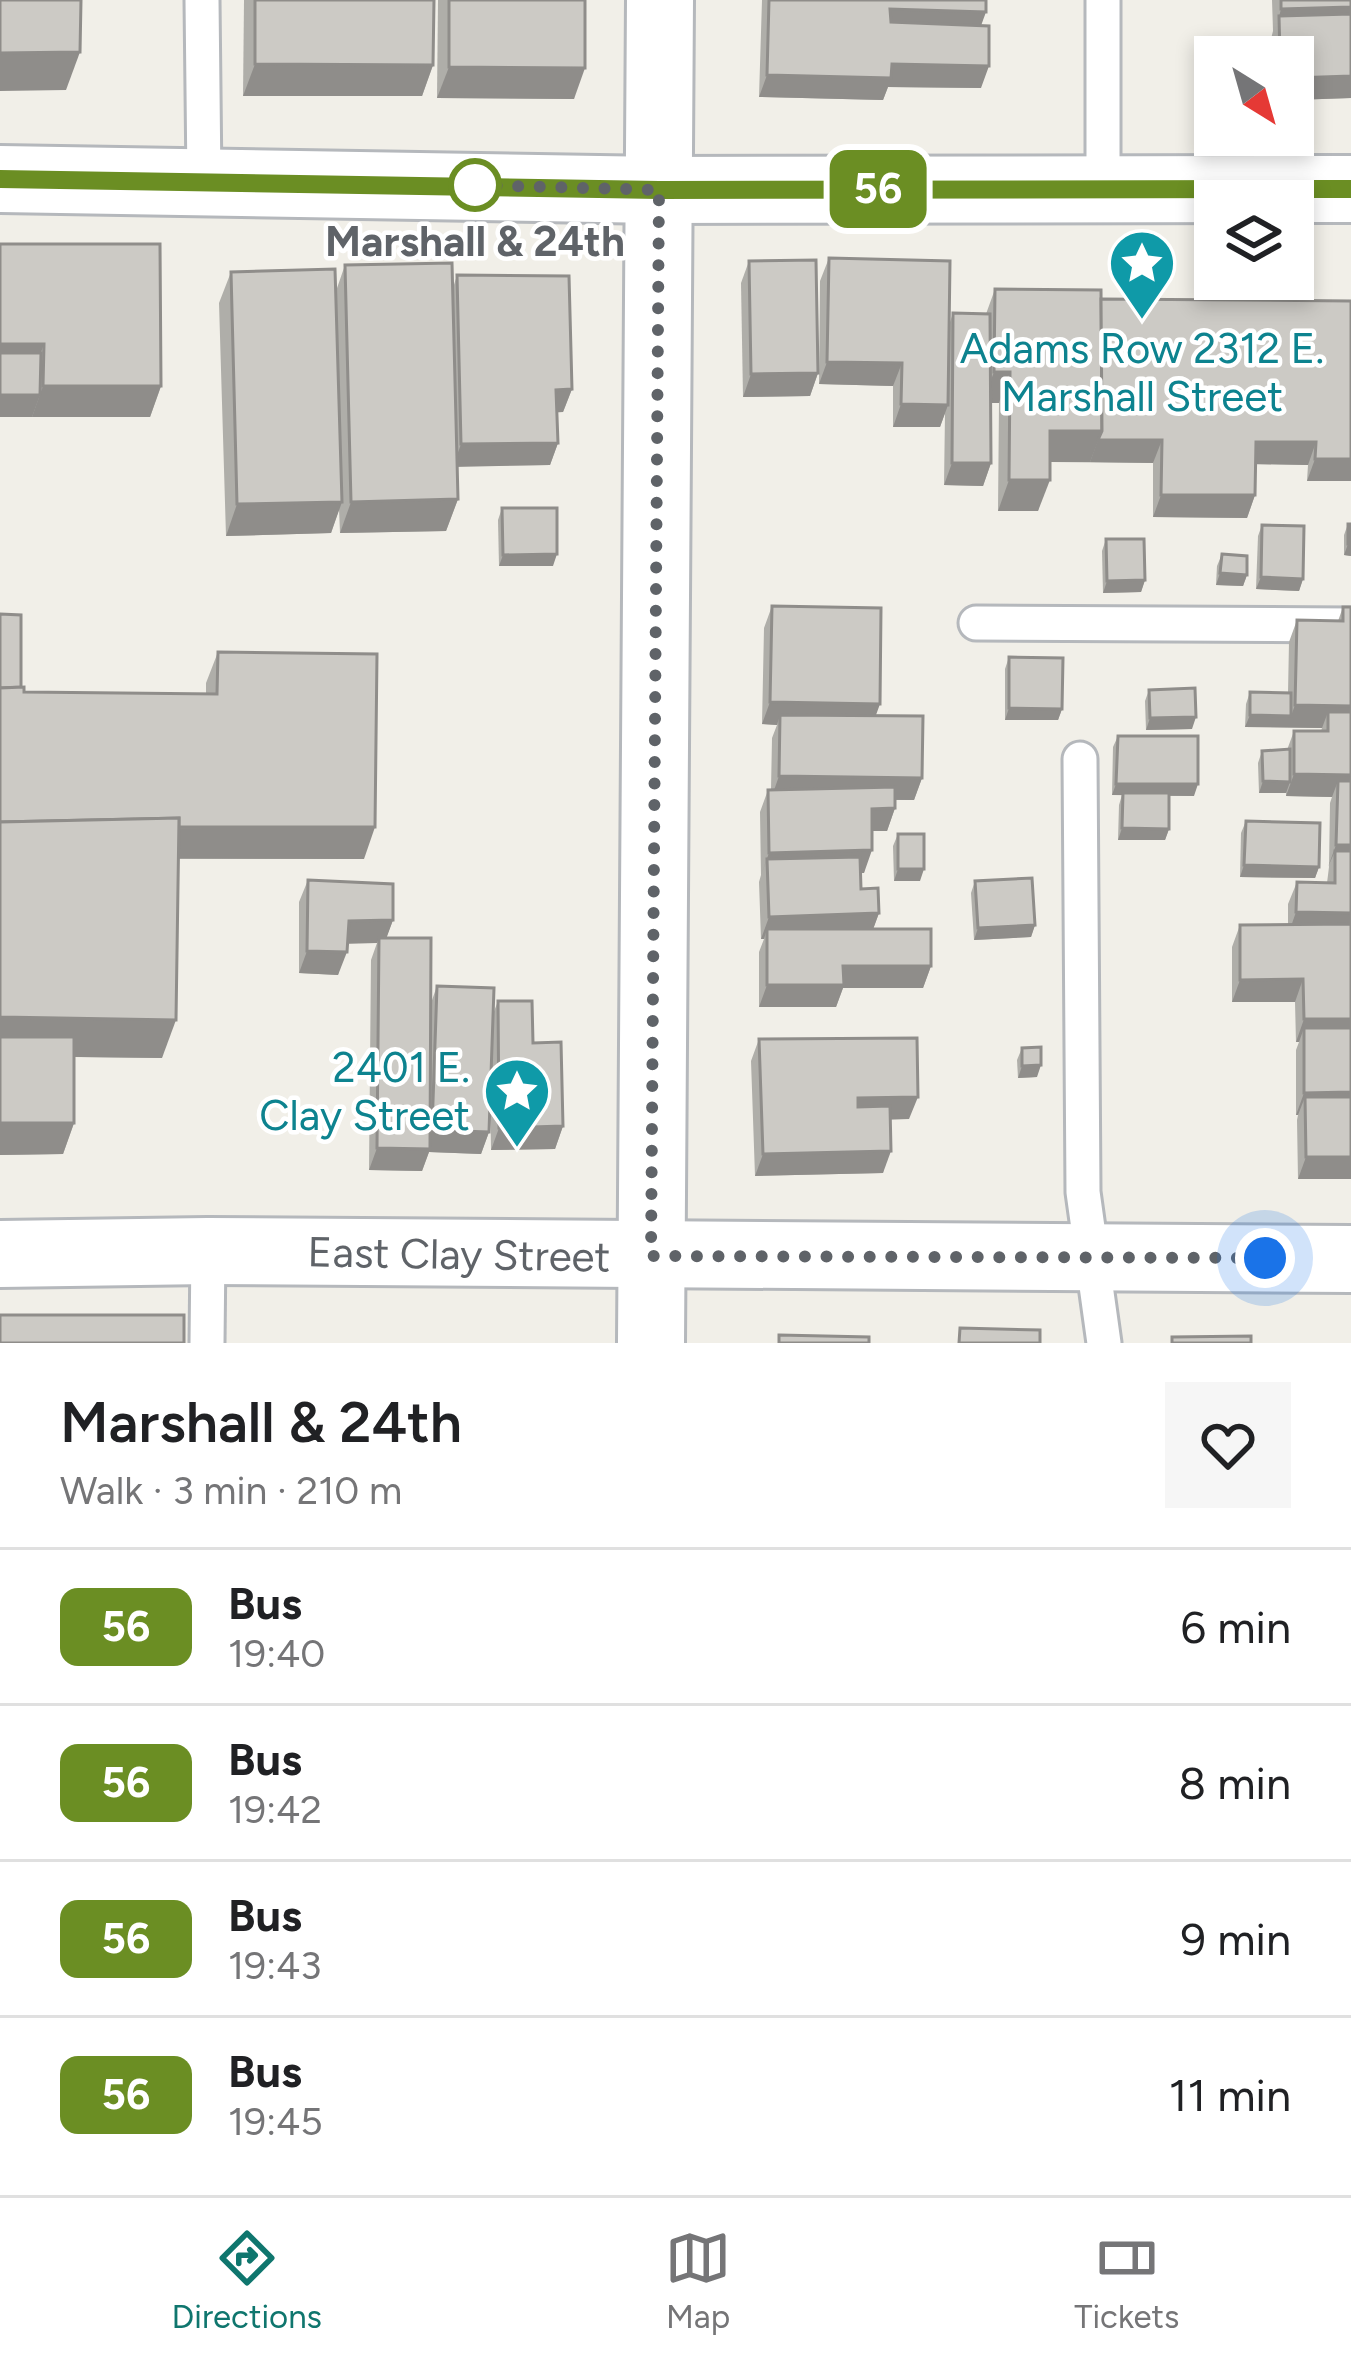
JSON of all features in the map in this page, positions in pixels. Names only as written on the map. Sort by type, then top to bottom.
[{"type":"street","points":[[651,1343],[660,0]]},
{"type":"street","points":[[0,179],[659,190],[1351,189]]},
{"type":"street","name":"East Clay Street","points":[[0,1254],[208,1251],[1351,1259]]},
{"type":"lane","points":[[202,0],[204,181]]},
{"type":"lane","points":[[1103,0],[1103,188]]},
{"type":"lane","points":[[976,623],[1351,625]]},
{"type":"lane","points":[[1080,759],[1083,1192],[1104,1343]]},
{"type":"lane","points":[[207,1343],[208,1251]]},
{"type":"building","points":[[0,0],[81,0],[80,52],[0,53]]},
{"type":"building","points":[[255,0],[434,0],[433,65],[255,64]]},
{"type":"building","points":[[449,0],[585,0],[585,68],[449,67]]},
{"type":"building","points":[[769,0],[986,0],[986,12],[890,9],[891,22],[989,26],[989,66],[892,64],[891,78],[767,75]]},
{"type":"building","points":[[1281,0],[1351,0],[1351,7],[1281,9]]},
{"type":"building","points":[[1351,14],[1351,76],[1314,77],[1314,36],[1279,36],[1279,16]]},
{"type":"building","points":[[0,244],[160,244],[161,386],[43,386],[44,344],[0,344]]},
{"type":"building","points":[[829,258],[950,261],[948,405],[901,404],[902,363],[827,362]]},
{"type":"building","points":[[816,260],[818,373],[751,374],[749,261]]},
{"type":"building","points":[[452,263],[458,499],[351,502],[345,265]]},
{"type":"building","points":[[335,269],[342,502],[237,504],[231,272]]},
{"type":"building","points":[[457,275],[569,276],[572,389],[556,390],[558,443],[461,444]]},
{"type":"building","points":[[995,289],[1101,290],[1102,431],[1050,431],[1050,480],[1009,480],[1010,372],[994,372]]},
{"type":"building","points":[[1101,299],[1351,301],[1351,459],[1315,459],[1316,442],[1256,442],[1255,495],[1161,495],[1162,440],[1098,440],[1102,431]]},
{"type":"building","points":[[953,313],[990,314],[991,463],[952,463]]},
{"type":"building","points":[[0,353],[41,353],[40,395],[0,395]]},
{"type":"building","points":[[502,508],[557,508],[557,554],[503,555]]},
{"type":"building","points":[[1262,525],[1304,526],[1303,579],[1261,577]]},
{"type":"building","points":[[1106,539],[1144,539],[1145,580],[1107,581]]},
{"type":"building","points":[[1222,554],[1247,556],[1247,575],[1220,573]]},
{"type":"building","points":[[772,606],[881,608],[880,704],[770,702]]},
{"type":"building","points":[[1343,607],[1351,607],[1351,706],[1295,705],[1297,620],[1343,621]]},
{"type":"building","points":[[0,614],[21,615],[21,687],[0,688]]},
{"type":"building","points":[[218,652],[377,654],[375,827],[179,827],[179,818],[0,822],[0,688],[217,694]]},
{"type":"building","points":[[1009,657],[1063,658],[1062,709],[1009,708]]},
{"type":"building","points":[[1195,688],[1196,717],[1150,718],[1149,690]]},
{"type":"building","points":[[1250,692],[1291,693],[1291,716],[1250,715]]},
{"type":"building","points":[[1328,712],[1351,712],[1351,775],[1294,774],[1294,731],[1328,731]]},
{"type":"building","points":[[780,715],[923,716],[922,778],[779,776]]},
{"type":"building","points":[[1118,736],[1198,736],[1198,784],[1116,784]]},
{"type":"building","points":[[1290,749],[1290,782],[1263,781],[1262,751]]},
{"type":"building","points":[[1338,781],[1351,781],[1351,845],[1336,845]]},
{"type":"building","points":[[895,787],[895,808],[872,809],[872,850],[769,853],[768,790]]},
{"type":"building","points":[[1123,793],[1169,793],[1169,829],[1122,828]]},
{"type":"building","points":[[179,818],[176,1020],[0,1017],[0,822]]},
{"type":"building","points":[[1246,821],[1320,823],[1319,867],[1244,865]]},
{"type":"building","points":[[898,834],[924,834],[924,869],[898,869]]},
{"type":"building","points":[[1335,851],[1351,851],[1351,913],[1296,912],[1297,882],[1335,883]]},
{"type":"building","points":[[860,857],[861,889],[878,888],[879,913],[769,917],[767,859]]},
{"type":"building","points":[[1032,878],[1035,925],[978,928],[975,881]]},
{"type":"building","points":[[308,880],[393,884],[393,920],[349,921],[347,952],[307,951]]},
{"type":"building","points":[[1351,924],[1351,1019],[1304,1019],[1303,979],[1240,980],[1240,925]]},
{"type":"building","points":[[767,929],[931,929],[931,966],[843,966],[844,985],[767,985]]},
{"type":"building","points":[[379,938],[431,938],[430,1149],[377,1148]]},
{"type":"building","points":[[437,986],[494,988],[489,1132],[432,1130]]},
{"type":"building","points":[[498,1001],[532,1001],[533,1043],[561,1042],[563,1126],[499,1128]]},
{"type":"building","points":[[1304,1028],[1351,1028],[1351,1092],[1304,1093]]},
{"type":"building","points":[[0,1037],[74,1037],[74,1123],[0,1123]]},
{"type":"building","points":[[917,1038],[918,1097],[858,1098],[858,1107],[890,1106],[891,1151],[763,1154],[759,1039]]},
{"type":"building","points":[[1041,1047],[1041,1065],[1022,1066],[1022,1048]]},
{"type":"building","points":[[1305,1097],[1351,1097],[1351,1157],[1306,1157]]},
{"type":"building","points":[[0,1315],[184,1315],[184,1343],[0,1343]]},
{"type":"building","points":[[960,1328],[1040,1330],[1040,1343],[959,1343]]},
{"type":"building","points":[[779,1335],[869,1337],[869,1343],[779,1343]]},
{"type":"building","points":[[1251,1336],[1251,1343],[1172,1343],[1172,1337]]},
{"type":"bus line","name":"56","points":[[0,179],[659,190],[1351,189]]},
{"type":"place","name":"Marshall & 24th","points":[[475,185]]},
{"type":"place","name":"Adams Row 2312 E. Marshall Street","points":[[1142,322]]},
{"type":"place","name":"2401 E. Clay Street","points":[[517,1150]]},
{"type":"route","points":[[475,185],[659,190],[651,1256],[1265,1258]]}]
